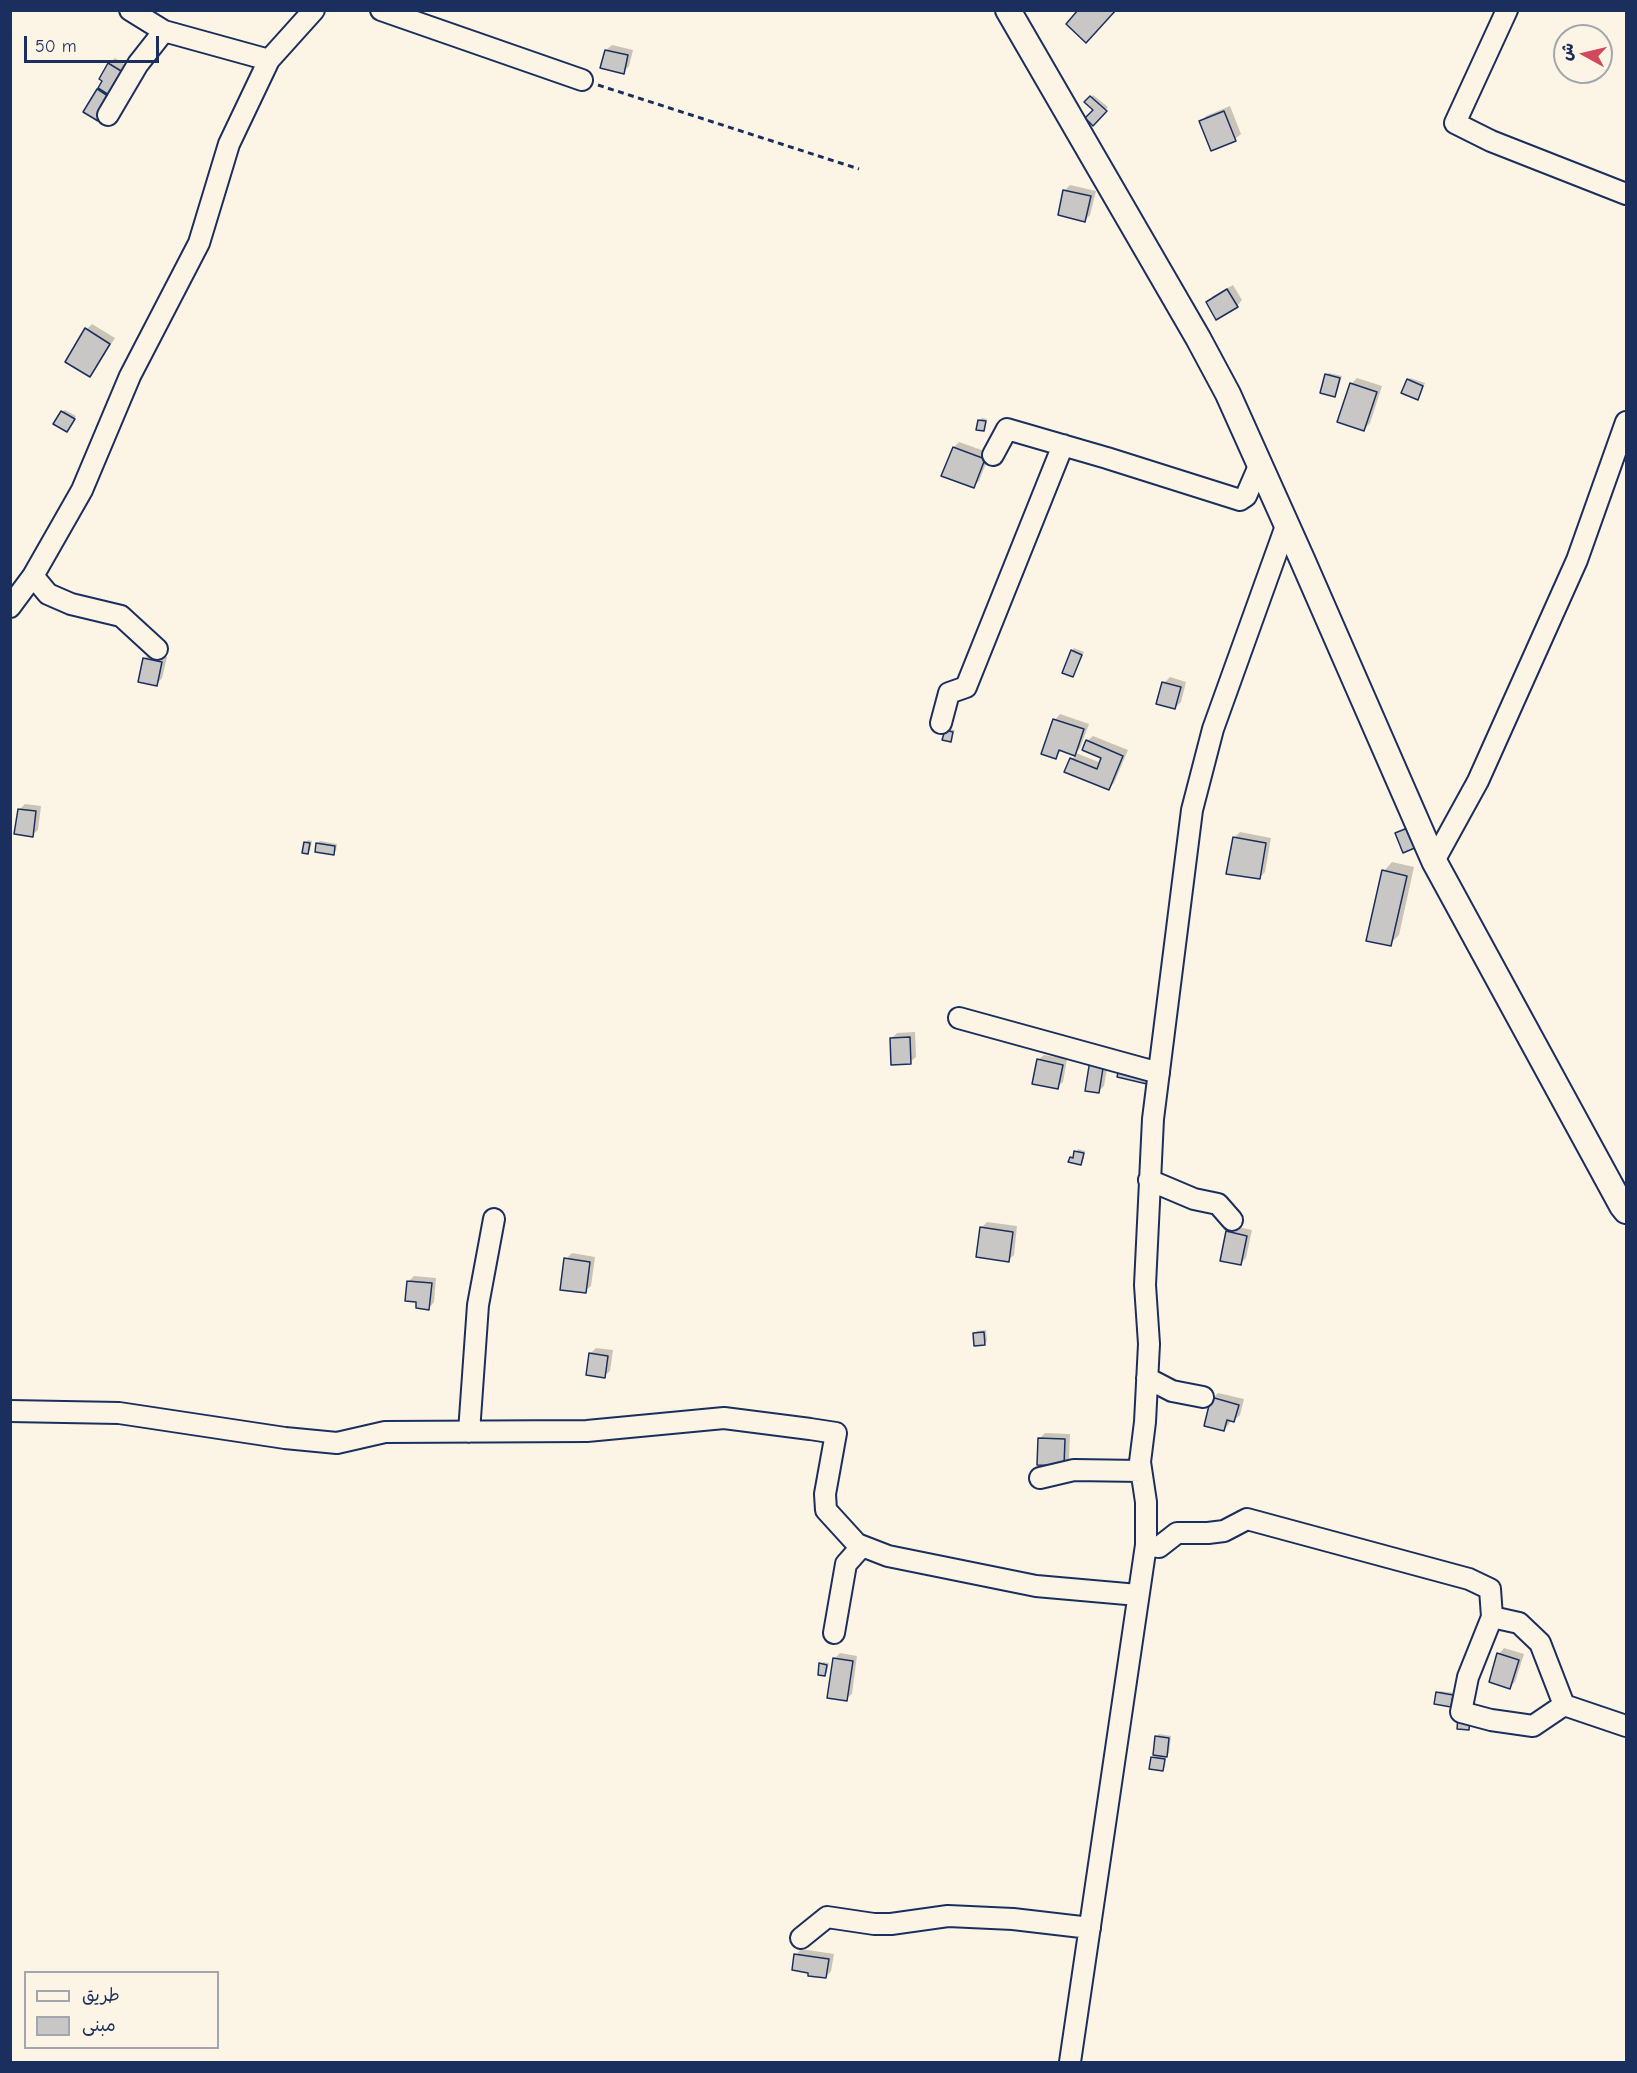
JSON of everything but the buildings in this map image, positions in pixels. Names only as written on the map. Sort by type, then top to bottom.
[{"type":"street","points":[[130,10],[164,30],[269,60]]},
{"type":"street","points":[[10,607],[33,576],[82,490],[130,376],[199,243],[230,144],[269,60],[314,10]]},
{"type":"street","points":[[381,10],[582,80]]},
{"type":"street","points":[[1008,10],[1198,338],[1228,394],[1434,861],[1626,1211]]},
{"type":"street","points":[[1507,10],[1455,123],[1491,141],[1626,194]]},
{"type":"street","points":[[108,114],[138,64],[164,30]]},
{"type":"street","points":[[1434,861],[1478,781],[1577,560],[1626,422]]},
{"type":"street","points":[[993,455],[1007,429],[1240,500],[1246,496],[1259,466]]},
{"type":"street","points":[[941,723],[949,693],[966,687],[1063,445]]},
{"type":"street","points":[[1070,2062],[1146,1545],[1146,1502],[1140,1462],[1148,1378],[1149,1344],[1144,1285],[1149,1180],[1153,1119],[1192,810],[1213,729],[1286,526]]},
{"type":"street","points":[[33,576],[48,594],[71,604],[121,616],[157,649]]},
{"type":"street","points":[[959,1018],[1159,1073]]},
{"type":"street","points":[[1149,1180],[1194,1199],[1218,1204],[1232,1220]]},
{"type":"street","points":[[469,1432],[478,1305],[494,1219]]},
{"type":"street","points":[[1148,1378],[1172,1391],[1203,1397]]},
{"type":"street","points":[[10,1411],[119,1413],[285,1438],[337,1443],[386,1432],[587,1431],[724,1418],[836,1433],[825,1494],[826,1510],[857,1544],[888,1556],[1036,1586],[1138,1595]]},
{"type":"street","points":[[1040,1478],[1074,1470],[1141,1471]]},
{"type":"street","points":[[1146,1545],[1159,1547],[1177,1533],[1224,1531],[1247,1519],[1470,1580],[1490,1589],[1492,1617],[1468,1677],[1461,1712],[1491,1720],[1533,1726],[1564,1705]]},
{"type":"street","points":[[834,1633],[846,1564],[862,1546]]},
{"type":"street","points":[[1492,1617],[1519,1623],[1540,1643],[1564,1705]]},
{"type":"street","points":[[1564,1705],[1626,1726]]},
{"type":"street","points":[[801,1938],[827,1917],[874,1924],[891,1924],[948,1916],[1002,1918],[1090,1928]]},
{"type":"path","points":[[582,80],[859,169]]}]
